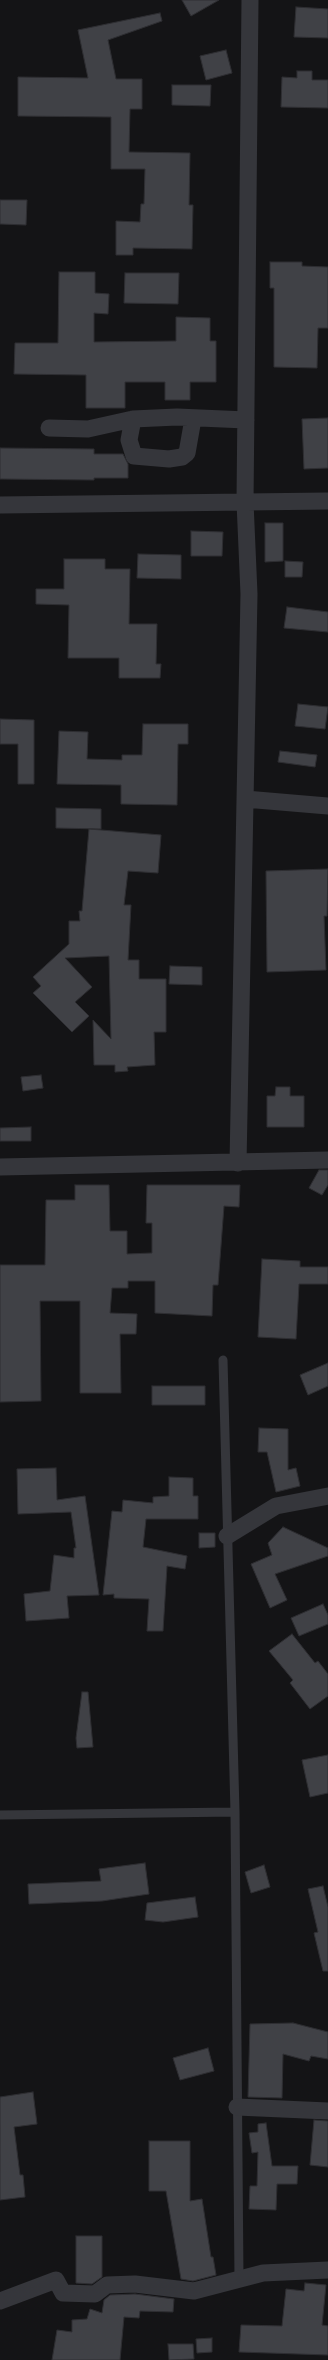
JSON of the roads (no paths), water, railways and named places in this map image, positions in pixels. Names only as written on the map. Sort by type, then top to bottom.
[{"type":"street","points":[[238,1163],[249,594],[244,502],[250,0]]},
{"type":"street","points":[[49,428],[88,429],[133,419],[246,420]]},
{"type":"street","points":[[133,419],[128,440],[134,456],[169,459],[182,457],[186,453],[193,419]]},
{"type":"street","points":[[0,505],[328,501]]},
{"type":"street","points":[[245,799],[328,806]]},
{"type":"street","points":[[0,1167],[328,1160]]},
{"type":"street","points":[[228,1536],[276,1506],[328,1496]]},
{"type":"street","points":[[237,2107],[328,2111]]},
{"type":"street","points":[[0,2301],[56,2280],[63,2293],[95,2294],[107,2285],[135,2284],[194,2291],[263,2273],[328,2270]]},
{"type":"lane","points":[[223,1360],[235,1812],[239,2279]]},
{"type":"lane","points":[[0,1815],[235,1812]]}]
